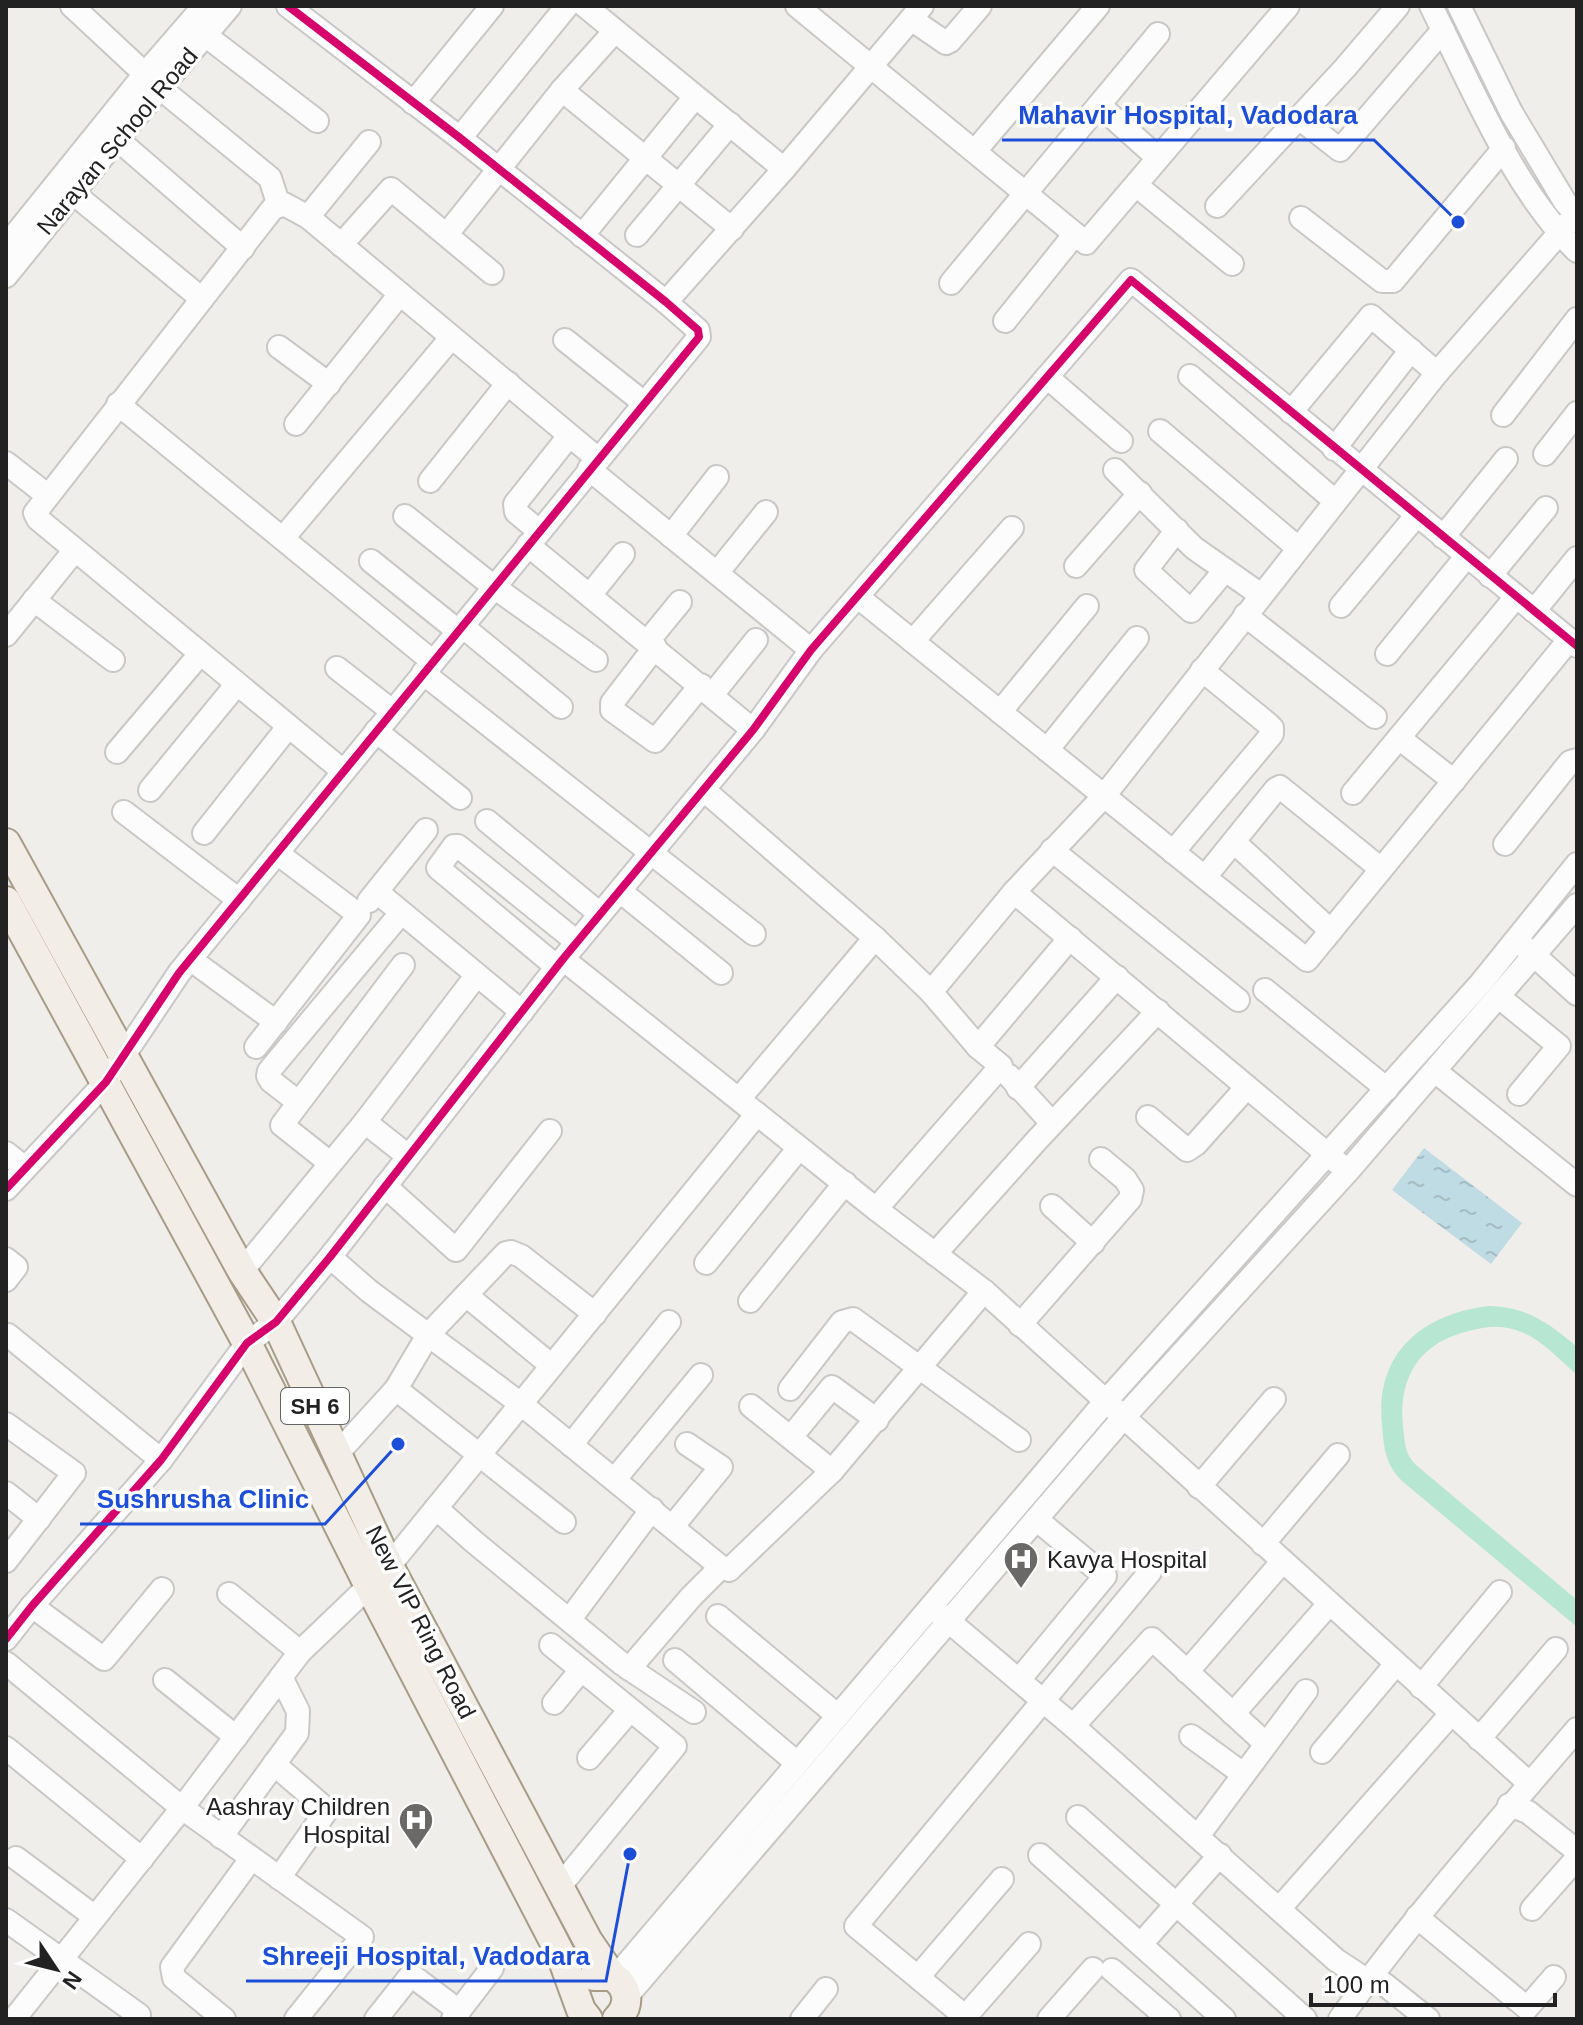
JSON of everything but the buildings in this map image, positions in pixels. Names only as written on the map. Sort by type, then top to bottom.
[{"type":"main road","name":"New VIP Ring Road","points":[[6,843],[242,1271],[276,1322],[337,1454],[379,1576],[561,1955],[584,2014]]},
{"type":"main road","name":"New VIP Ring Road","points":[[6,901],[247,1343],[623,1998]]},
{"type":"main road","points":[[584,2014],[579,1994],[588,1980],[603,1975],[623,1998]]},
{"type":"street","points":[[72,6],[153,81],[270,178],[279,206]]},
{"type":"street","points":[[6,246],[153,81],[204,6]]},
{"type":"street","name":"Narayan School Road","points":[[6,276],[117,139],[153,81],[205,35],[230,6]]},
{"type":"street","points":[[6,1189],[106,1082],[190,959],[699,337],[698,330],[666,302],[288,6]]},
{"type":"street","points":[[413,103],[492,6]]},
{"type":"street","points":[[460,138],[567,6]]},
{"type":"street","points":[[585,6],[784,169]]},
{"type":"street","points":[[797,6],[1086,243],[1285,7]]},
{"type":"street","points":[[666,302],[917,12],[946,43],[980,6]]},
{"type":"street","points":[[1217,206],[1398,6]]},
{"type":"street","points":[[1431,6],[1504,148],[1545,216],[1577,251]]},
{"type":"street","points":[[931,992],[1014,892],[1104,796],[1437,373],[1576,214],[1565,202],[1511,112],[1459,6]]},
{"type":"street","points":[[975,151],[1086,10]]},
{"type":"street","points":[[1299,118],[1340,150],[1443,30]]},
{"type":"street","points":[[447,234],[562,90],[615,31]]},
{"type":"street","points":[[951,283],[1158,34]]},
{"type":"street","points":[[205,35],[317,121]]},
{"type":"street","points":[[562,90],[732,229]]},
{"type":"street","points":[[582,236],[695,97]]},
{"type":"street","points":[[1099,105],[1158,158]]},
{"type":"street","points":[[637,235],[730,124]]},
{"type":"street","points":[[117,139],[243,248]]},
{"type":"street","points":[[308,217],[369,142]]},
{"type":"street","points":[[1301,218],[1388,283],[1393,281],[1504,148]]},
{"type":"street","points":[[1136,185],[1232,264]]},
{"type":"street","points":[[341,245],[391,189],[492,273]]},
{"type":"street","points":[[73,193],[202,299]]},
{"type":"street","points":[[343,771],[75,550],[35,513],[273,208],[284,204],[308,217],[508,383],[569,436],[594,464],[671,536],[811,650]]},
{"type":"street","points":[[1005,321],[1075,234]]},
{"type":"street","points":[[6,1639],[161,1460],[247,1343],[276,1322],[330,1257],[566,956],[753,730],[811,650],[1131,280],[1575,645],[1454,781],[1307,960],[858,597]]},
{"type":"street","points":[[296,424],[400,294]]},
{"type":"street","points":[[1291,412],[1371,316],[1437,373]]},
{"type":"street","points":[[1503,415],[1577,319]]},
{"type":"street","points":[[284,537],[451,338]]},
{"type":"street","points":[[565,340],[644,403]]},
{"type":"street","points":[[279,347],[329,384]]},
{"type":"street","points":[[1334,449],[1411,350]]},
{"type":"street","points":[[1190,376],[1335,501]]},
{"type":"street","points":[[1047,377],[1121,441]]},
{"type":"street","points":[[430,481],[508,383]]},
{"type":"street","points":[[118,404],[284,537],[428,667],[651,855],[754,934]]},
{"type":"street","points":[[1545,454],[1577,413]]},
{"type":"street","points":[[1160,431],[1298,548]]},
{"type":"street","points":[[569,436],[515,504],[516,512],[534,538],[590,595],[753,730]]},
{"type":"street","points":[[1443,537],[1506,459]]},
{"type":"street","points":[[6,463],[47,495]]},
{"type":"street","points":[[1115,470],[1194,548],[1261,595]]},
{"type":"street","points":[[671,536],[717,477]]},
{"type":"street","points":[[1076,566],[1140,493]]},
{"type":"street","points":[[1490,576],[1546,508]]},
{"type":"street","points":[[717,573],[766,512]]},
{"type":"street","points":[[405,516],[494,587],[596,660]]},
{"type":"street","points":[[1341,606],[1416,516]]},
{"type":"street","points":[[913,641],[1012,528]]},
{"type":"street","points":[[1177,530],[1146,570],[1191,611],[1225,570]]},
{"type":"street","points":[[6,635],[75,550]]},
{"type":"street","points":[[590,595],[623,554]]},
{"type":"street","points":[[1387,654],[1466,557]]},
{"type":"street","points":[[1534,611],[1577,558]]},
{"type":"street","points":[[371,561],[561,707]]},
{"type":"street","points":[[1353,793],[1516,597]]},
{"type":"street","points":[[34,600],[113,660]]},
{"type":"street","points":[[680,602],[612,703],[612,710],[655,741],[756,640]]},
{"type":"street","points":[[1000,712],[1087,606]]},
{"type":"street","points":[[1245,615],[1375,717]]},
{"type":"street","points":[[1047,750],[1137,638]]},
{"type":"street","points":[[117,752],[200,654]]},
{"type":"street","points":[[337,668],[392,711]]},
{"type":"street","points":[[1173,852],[1272,734],[1268,724],[1202,670]]},
{"type":"street","points":[[150,790],[237,684]]},
{"type":"street","points":[[204,833],[288,727]]},
{"type":"street","points":[[376,731],[460,798]]},
{"type":"street","points":[[1399,738],[1454,781]]},
{"type":"street","points":[[1505,844],[1570,762],[1577,760]]},
{"type":"street","points":[[1205,877],[1280,787],[1381,869]]},
{"type":"street","points":[[704,790],[875,938],[931,992],[978,1047],[1001,1066],[1052,1123]]},
{"type":"street","points":[[124,812],[239,900]]},
{"type":"street","points":[[487,821],[600,914]]},
{"type":"street","points":[[256,1047],[426,830]]},
{"type":"street","points":[[1234,842],[1331,931]]},
{"type":"street","points":[[566,956],[458,846],[454,846],[438,868],[566,956],[799,1148],[984,1291],[1530,1784]]},
{"type":"street","points":[[1052,850],[1238,1000]]},
{"type":"street","points":[[277,853],[359,915]]},
{"type":"street","points":[[623,1998],[940,1614],[1105,1402],[1481,983],[1577,864]]},
{"type":"street","points":[[620,891],[721,973]]},
{"type":"street","points":[[377,892],[522,1012]]},
{"type":"street","points":[[1014,892],[1348,1171]]},
{"type":"street","points":[[623,1998],[797,1763],[837,1715],[1036,1519],[1123,1418],[1348,1171],[1577,905]]},
{"type":"street","points":[[298,1102],[271,1081],[269,1071],[401,913]]},
{"type":"street","points":[[739,1099],[875,938]]},
{"type":"street","points":[[978,1047],[1070,938]]},
{"type":"street","points":[[1515,939],[1577,994]]},
{"type":"street","points":[[190,959],[276,1022]]},
{"type":"street","points":[[330,1163],[283,1128],[283,1122],[403,965]]},
{"type":"street","points":[[318,967],[342,984]]},
{"type":"street","points":[[242,1271],[365,1122],[476,976]]},
{"type":"street","points":[[1018,1088],[1117,977]]},
{"type":"street","points":[[1265,990],[1387,1089]]},
{"type":"street","points":[[1499,997],[1559,1046],[1519,1094]]},
{"type":"street","points":[[935,1254],[1158,1011]]},
{"type":"street","points":[[876,1209],[1001,1066]]},
{"type":"street","points":[[1435,1071],[1577,1185]]},
{"type":"street","points":[[1148,1117],[1187,1150],[1191,1149],[1247,1087]]},
{"type":"street","points":[[14,2019],[182,1808],[300,1652],[379,1576],[757,1114]]},
{"type":"street","points":[[365,1122],[408,1156]]},
{"type":"street","points":[[385,1186],[456,1250],[550,1131]]},
{"type":"street","points":[[706,1263],[799,1148]]},
{"type":"street","points":[[6,1153],[25,1168]]},
{"type":"street","points":[[1020,1325],[1130,1199],[1132,1190],[1125,1179],[1101,1159]]},
{"type":"street","points":[[750,1301],[845,1183]]},
{"type":"street","points":[[1052,1206],[1093,1243]]},
{"type":"street","points":[[337,1454],[396,1389],[428,1335],[503,1255],[511,1252],[521,1256],[595,1314]]},
{"type":"street","points":[[330,1257],[369,1291],[521,1404],[721,1567],[729,1570],[832,1471],[984,1291]]},
{"type":"street","points":[[6,1259],[16,1267],[6,1280]]},
{"type":"street","points":[[466,1295],[552,1366]]},
{"type":"street","points":[[790,1389],[848,1318],[1019,1440]]},
{"type":"street","points":[[571,1445],[669,1322]]},
{"type":"street","points":[[8,1335],[161,1460]]},
{"type":"street","points":[[615,1479],[701,1375]]},
{"type":"street","points":[[791,1437],[832,1387],[877,1420]]},
{"type":"street","points":[[396,1389],[564,1522]]},
{"type":"street","points":[[1199,1487],[1274,1399]]},
{"type":"street","points":[[751,1406],[832,1471]]},
{"type":"street","points":[[6,1424],[74,1473],[6,1561]]},
{"type":"street","points":[[673,1526],[721,1467],[687,1444]]},
{"type":"street","points":[[1263,1544],[1338,1455]]},
{"type":"street","points":[[6,1493],[39,1519]]},
{"type":"street","points":[[436,1508],[629,1669],[694,1712]]},
{"type":"street","points":[[570,1619],[652,1509]]},
{"type":"street","points":[[1019,1680],[1105,1576],[1036,1519]]},
{"type":"street","points":[[1187,1672],[1282,1562]]},
{"type":"street","points":[[629,1669],[721,1567]]},
{"type":"street","points":[[1029,1944],[966,2018],[856,1926],[1150,1572]]},
{"type":"street","points":[[32,1606],[104,1659],[162,1589]]},
{"type":"street","points":[[1421,1687],[1500,1592]]},
{"type":"street","points":[[229,1594],[300,1652]]},
{"type":"street","points":[[1233,1714],[1329,1604]]},
{"type":"street","points":[[940,1614],[1073,1726],[1348,1970],[1368,1981],[1384,1984],[1428,2019]]},
{"type":"street","points":[[718,1616],[837,1715]]},
{"type":"street","points":[[1073,1726],[1152,1639],[1266,1744]]},
{"type":"street","points":[[551,1645],[675,1746],[560,1886]]},
{"type":"street","points":[[1479,1739],[1556,1649]]},
{"type":"street","points":[[675,1660],[797,1763]]},
{"type":"street","points":[[6,1663],[182,1808],[362,1937],[296,2019]]},
{"type":"street","points":[[1322,1752],[1396,1664]]},
{"type":"street","points":[[554,1703],[581,1670]]},
{"type":"street","points":[[221,1837],[297,1733],[298,1711],[281,1677]]},
{"type":"street","points":[[165,1680],[236,1737]]},
{"type":"street","points":[[1198,1836],[1306,1691]]},
{"type":"street","points":[[589,1758],[630,1710]]},
{"type":"street","points":[[1279,1909],[1451,1714]]},
{"type":"street","points":[[1340,2019],[1417,1917],[1509,1805],[1577,1729]]},
{"type":"street","points":[[1191,1736],[1243,1774]]},
{"type":"street","points":[[6,1748],[142,1859]]},
{"type":"street","points":[[274,1764],[327,1810],[279,1878]]},
{"type":"street","points":[[1509,1805],[1528,1812],[1577,1851]]},
{"type":"street","points":[[1078,1817],[1305,2019]]},
{"type":"street","points":[[1040,1855],[1224,2019]]},
{"type":"street","points":[[1141,1944],[1220,1855]]},
{"type":"street","points":[[16,1858],[95,1917]]},
{"type":"street","points":[[1532,1909],[1577,1858]]},
{"type":"street","points":[[224,2019],[174,1978],[172,1967],[251,1859]]},
{"type":"street","points":[[918,1977],[1002,1879]]},
{"type":"street","points":[[1417,1917],[1527,2008],[1554,1977]]},
{"type":"street","points":[[6,1920],[139,2015],[135,2019]]},
{"type":"street","points":[[376,2019],[411,1975],[456,2015],[492,1968]]},
{"type":"street","points":[[1063,2018],[1102,1970],[1169,2019]]},
{"type":"street","points":[[802,2019],[826,1989]]},
{"type":"green space","points":[[1489,1306],[1526,1313],[1567,1338],[1577,1347],[1577,1375],[1539,1342],[1512,1329],[1485,1328],[1452,1336],[1425,1353],[1409,1377],[1402,1408],[1406,1447],[1416,1465],[1577,1600],[1577,1627],[1402,1481],[1386,1455],[1382,1400],[1386,1377],[1395,1358],[1424,1328],[1465,1310]]},
{"type":"water","points":[[1424,1148],[1522,1223],[1491,1264],[1392,1190]]},
{"type":"cycle path","points":[[6,1189],[106,1082],[179,973],[699,337],[698,330],[666,302],[288,6]]},
{"type":"cycle path","points":[[6,1639],[161,1460],[247,1343],[276,1322],[330,1257],[563,959],[753,730],[811,650],[1131,280],[1577,646]]},
{"type":"place","name":"Mahavir Hospital, Vadodara","points":[[1458,222]]},
{"type":"place","name":"Sushrusha Clinic","points":[[398,1444]]},
{"type":"place","name":"Kavya Hospital","points":[[1021,1590]]},
{"type":"place","name":"Aashray Children Hospital","points":[[416,1851]]},
{"type":"place","name":"Shreeji Hospital, Vadodara","points":[[630,1854]]}]
